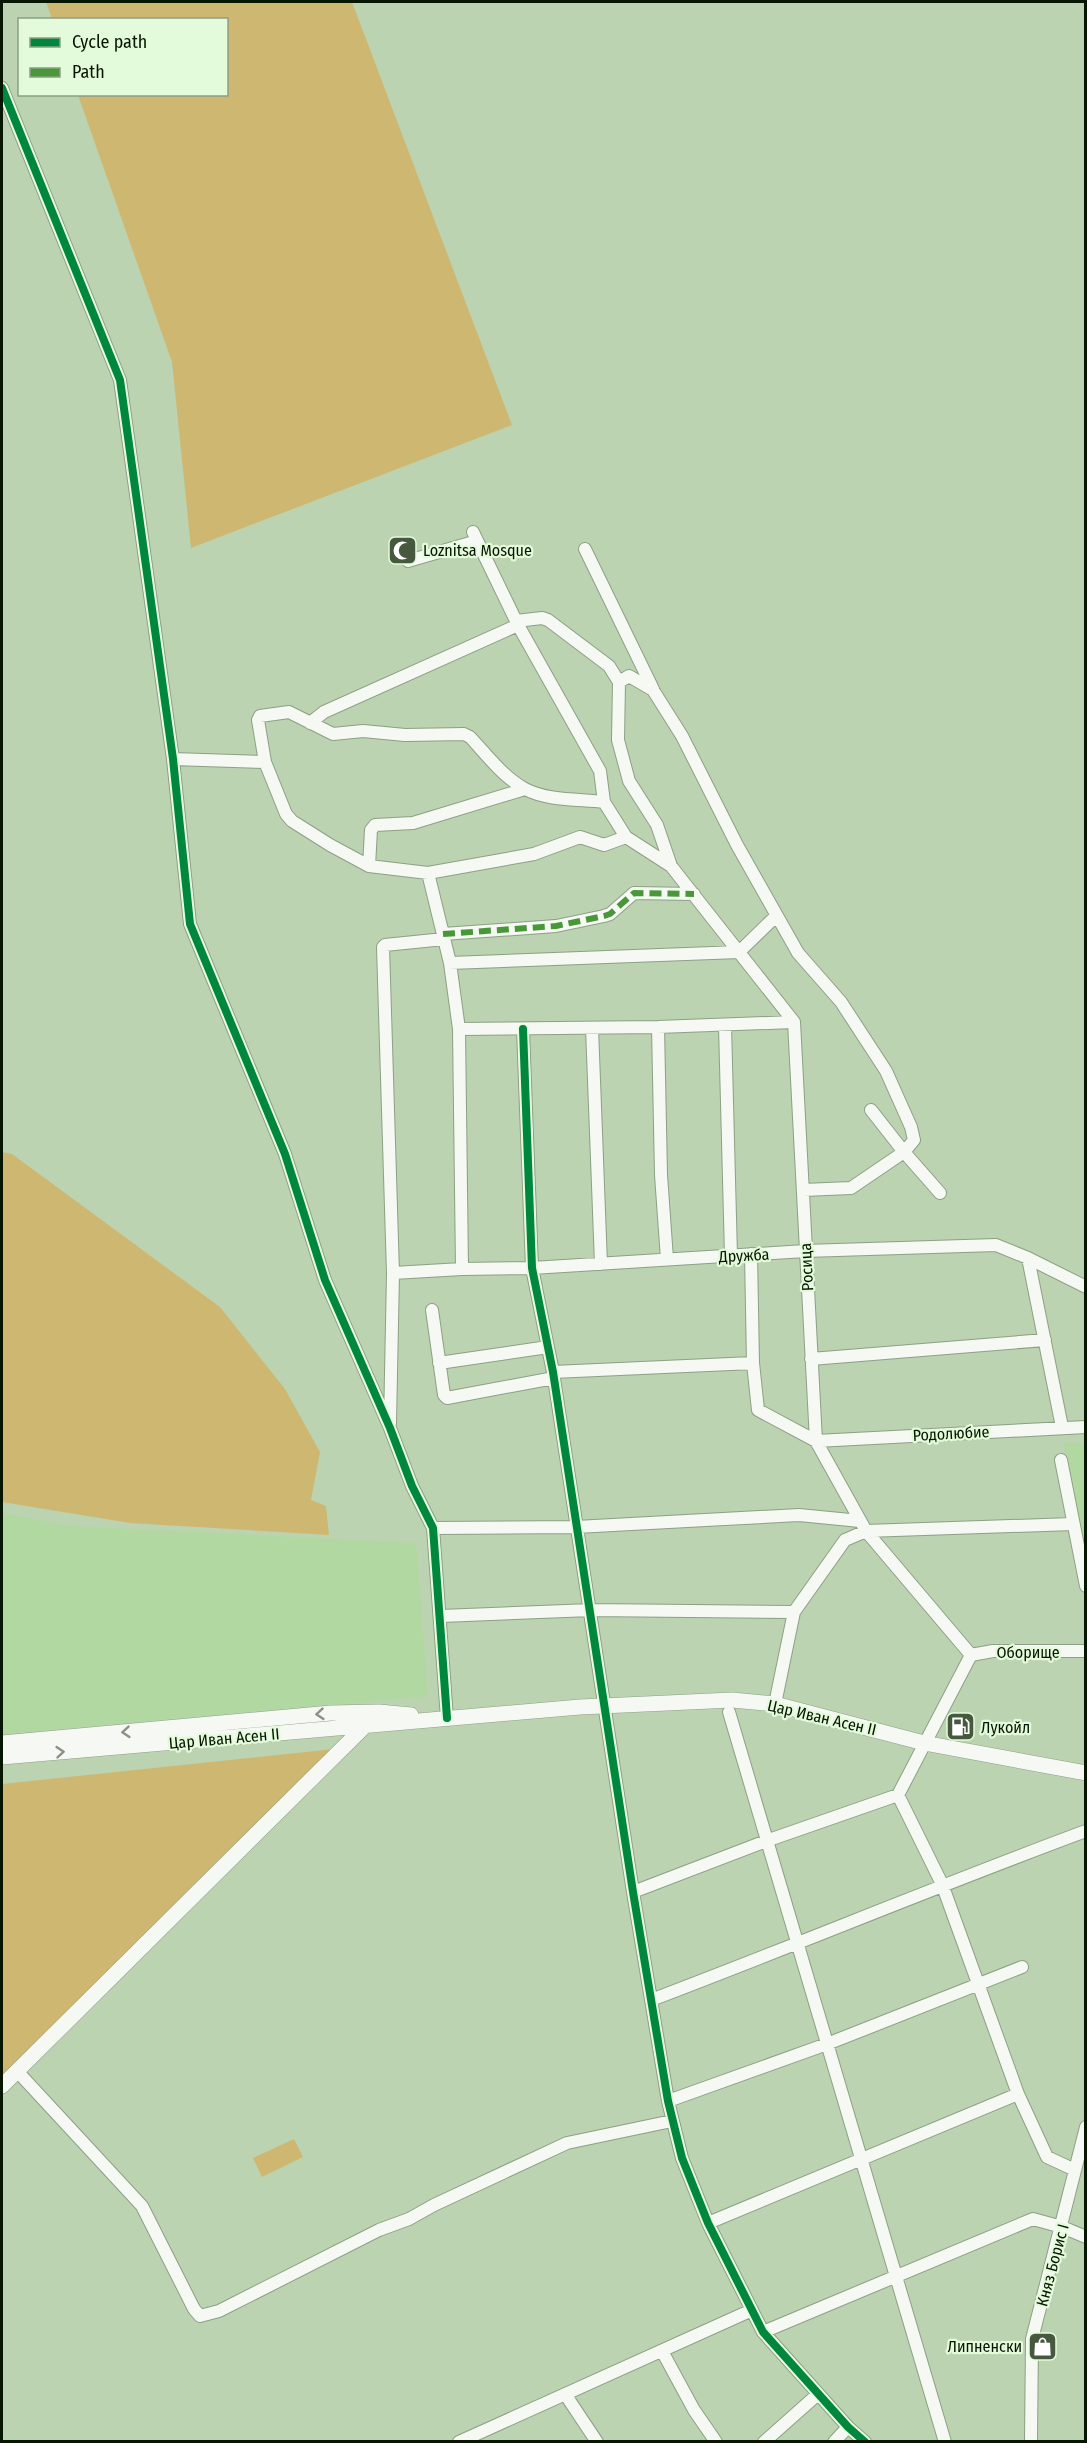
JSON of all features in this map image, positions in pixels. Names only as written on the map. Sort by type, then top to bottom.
[{"type":"street","points":[[2,88],[120,380],[172,759],[190,924],[285,1154],[325,1280],[390,1428],[412,1486],[433,1528],[447,1718]]},
{"type":"street","points":[[408,561],[475,537],[517,623],[600,771],[604,802],[626,837],[671,866],[794,1022]]},
{"type":"street","points":[[585,549],[653,690],[682,736],[776,916],[798,952],[841,1002],[886,1071],[911,1127],[914,1140],[904,1152],[851,1188],[803,1190]]},
{"type":"street","points":[[310,723],[324,711],[517,623],[542,618],[548,620],[624,679],[653,690]]},
{"type":"street","points":[[638,658],[624,679],[618,740],[629,781],[657,825],[671,866]]},
{"type":"street","points":[[604,802],[550,797],[525,789],[464,734],[405,735],[363,731],[333,734],[285,711],[261,717],[258,720],[265,762],[286,814],[292,821],[330,846],[369,866],[428,873],[524,857],[580,837],[604,845],[626,837]]},
{"type":"street","points":[[172,759],[265,762]]},
{"type":"street","points":[[369,866],[371,830],[375,825],[413,823],[525,789]]},
{"type":"street","points":[[428,873],[450,963],[459,1029],[462,1269]]},
{"type":"street","points":[[390,1428],[393,1273],[383,947],[443,937],[556,926],[585,920],[610,914],[634,893],[694,894]]},
{"type":"street","points":[[450,963],[739,952],[776,916]]},
{"type":"street","points":[[459,1029],[725,1026],[794,1022]]},
{"type":"street","name":"Росица","points":[[794,1022],[816,1441],[863,1526],[971,1655]]},
{"type":"street","points":[[725,1026],[731,1256]]},
{"type":"street","points":[[658,1027],[661,1174],[667,1260]]},
{"type":"street","points":[[592,1028],[602,1264]]},
{"type":"street","points":[[523,1029],[532,1268],[554,1375],[633,1892],[672,2121],[682,2158],[708,2223],[763,2332],[848,2427],[865,2442]]},
{"type":"street","points":[[871,1110],[940,1193]]},
{"type":"street","name":"Дружба","points":[[393,1273],[532,1268],[805,1251],[996,1245],[1086,1287]]},
{"type":"street","points":[[751,1254],[753,1363],[758,1410],[816,1441]]},
{"type":"street","points":[[1028,1258],[1062,1426]]},
{"type":"street","points":[[432,1310],[444,1395],[447,1398],[554,1375],[753,1363]]},
{"type":"street","points":[[811,1359],[1046,1340]]},
{"type":"street","points":[[439,1363],[548,1347]]},
{"type":"street","name":"Родолюбие","points":[[816,1441],[1062,1426],[1086,1427]]},
{"type":"street","points":[[1061,1460],[1086,1586]]},
{"type":"street","points":[[433,1528],[576,1527],[799,1515],[863,1526],[1073,1524]]},
{"type":"street","points":[[775,1704],[794,1612],[845,1540],[863,1526]]},
{"type":"street","points":[[441,1616],[591,1610],[794,1612]]},
{"type":"street","name":"Оборище","points":[[971,1655],[993,1651],[1086,1651]]},
{"type":"street","points":[[633,1892],[766,1841],[898,1795],[971,1655]]},
{"type":"street","name":"Цар Иван Асен II","points":[[2,1757],[447,1718],[604,1706],[732,1700],[775,1704],[924,1743],[1086,1773]]},
{"type":"street","points":[[2,2086],[379,1712]]},
{"type":"street","name":"Цар Иван Асен II","points":[[2,1743],[331,1713],[379,1712],[447,1718]]},
{"type":"street","points":[[729,1712],[945,2442]]},
{"type":"street","points":[[898,1795],[942,1884],[1018,2094],[1047,2157],[1076,2170]]},
{"type":"street","points":[[651,2000],[799,1944],[942,1884],[1086,1831]]},
{"type":"street","points":[[668,2101],[827,2044],[1022,1967]]},
{"type":"street","points":[[17,2071],[142,2206],[194,2309],[200,2316],[219,2311],[379,2230],[409,2220],[434,2205],[567,2143],[672,2121]]},
{"type":"street","points":[[708,2223],[1018,2094]]},
{"type":"street","name":"Княз Борис I","points":[[1032,2442],[1032,2339],[1086,2127]]},
{"type":"street","points":[[763,2332],[1033,2220],[1062,2227],[1086,2237]]},
{"type":"street","points":[[459,2442],[752,2310]]},
{"type":"street","points":[[662,2350],[694,2410],[716,2442]]},
{"type":"street","points":[[565,2394],[597,2442]]},
{"type":"street","points":[[764,2442],[818,2394]]},
{"type":"street","points":[[834,2442],[848,2427]]},
{"type":"shaded area","points":[[46,2],[352,2],[512,425],[191,548],[172,362],[78,96],[228,96],[228,18],[52,18]]},
{"type":"shaded area","points":[[2,1152],[12,1154],[220,1307],[285,1389],[320,1452],[311,1500],[326,1506],[329,1535],[130,1523],[2,1502]]},
{"type":"shaded area","points":[[1063,1443],[1085,1443],[1085,1562]]},
{"type":"shaded area","points":[[2,1513],[71,1526],[416,1543],[428,1696],[2,1734]]},
{"type":"shaded area","points":[[343,1748],[2,2077],[2,1784]]},
{"type":"shaded area","points":[[294,2139],[303,2157],[262,2177],[253,2158]]},
{"type":"marked path","points":[[443,934],[556,926],[604,916],[610,914],[634,893],[694,894]]},
{"type":"cycle path","points":[[2,88],[120,380],[173,759],[190,924],[285,1154],[325,1280],[390,1428],[412,1486],[433,1528],[447,1718]]},
{"type":"cycle path","points":[[523,1029],[532,1268],[553,1372],[633,1892],[668,2101],[682,2158],[708,2223],[763,2332],[848,2427],[865,2442]]},
{"type":"place","name":"Loznitsa Mosque","points":[[402,550]]},
{"type":"place","name":"Лукойл","points":[[960,1727]]},
{"type":"place","name":"Липненски","points":[[1043,2346]]}]
